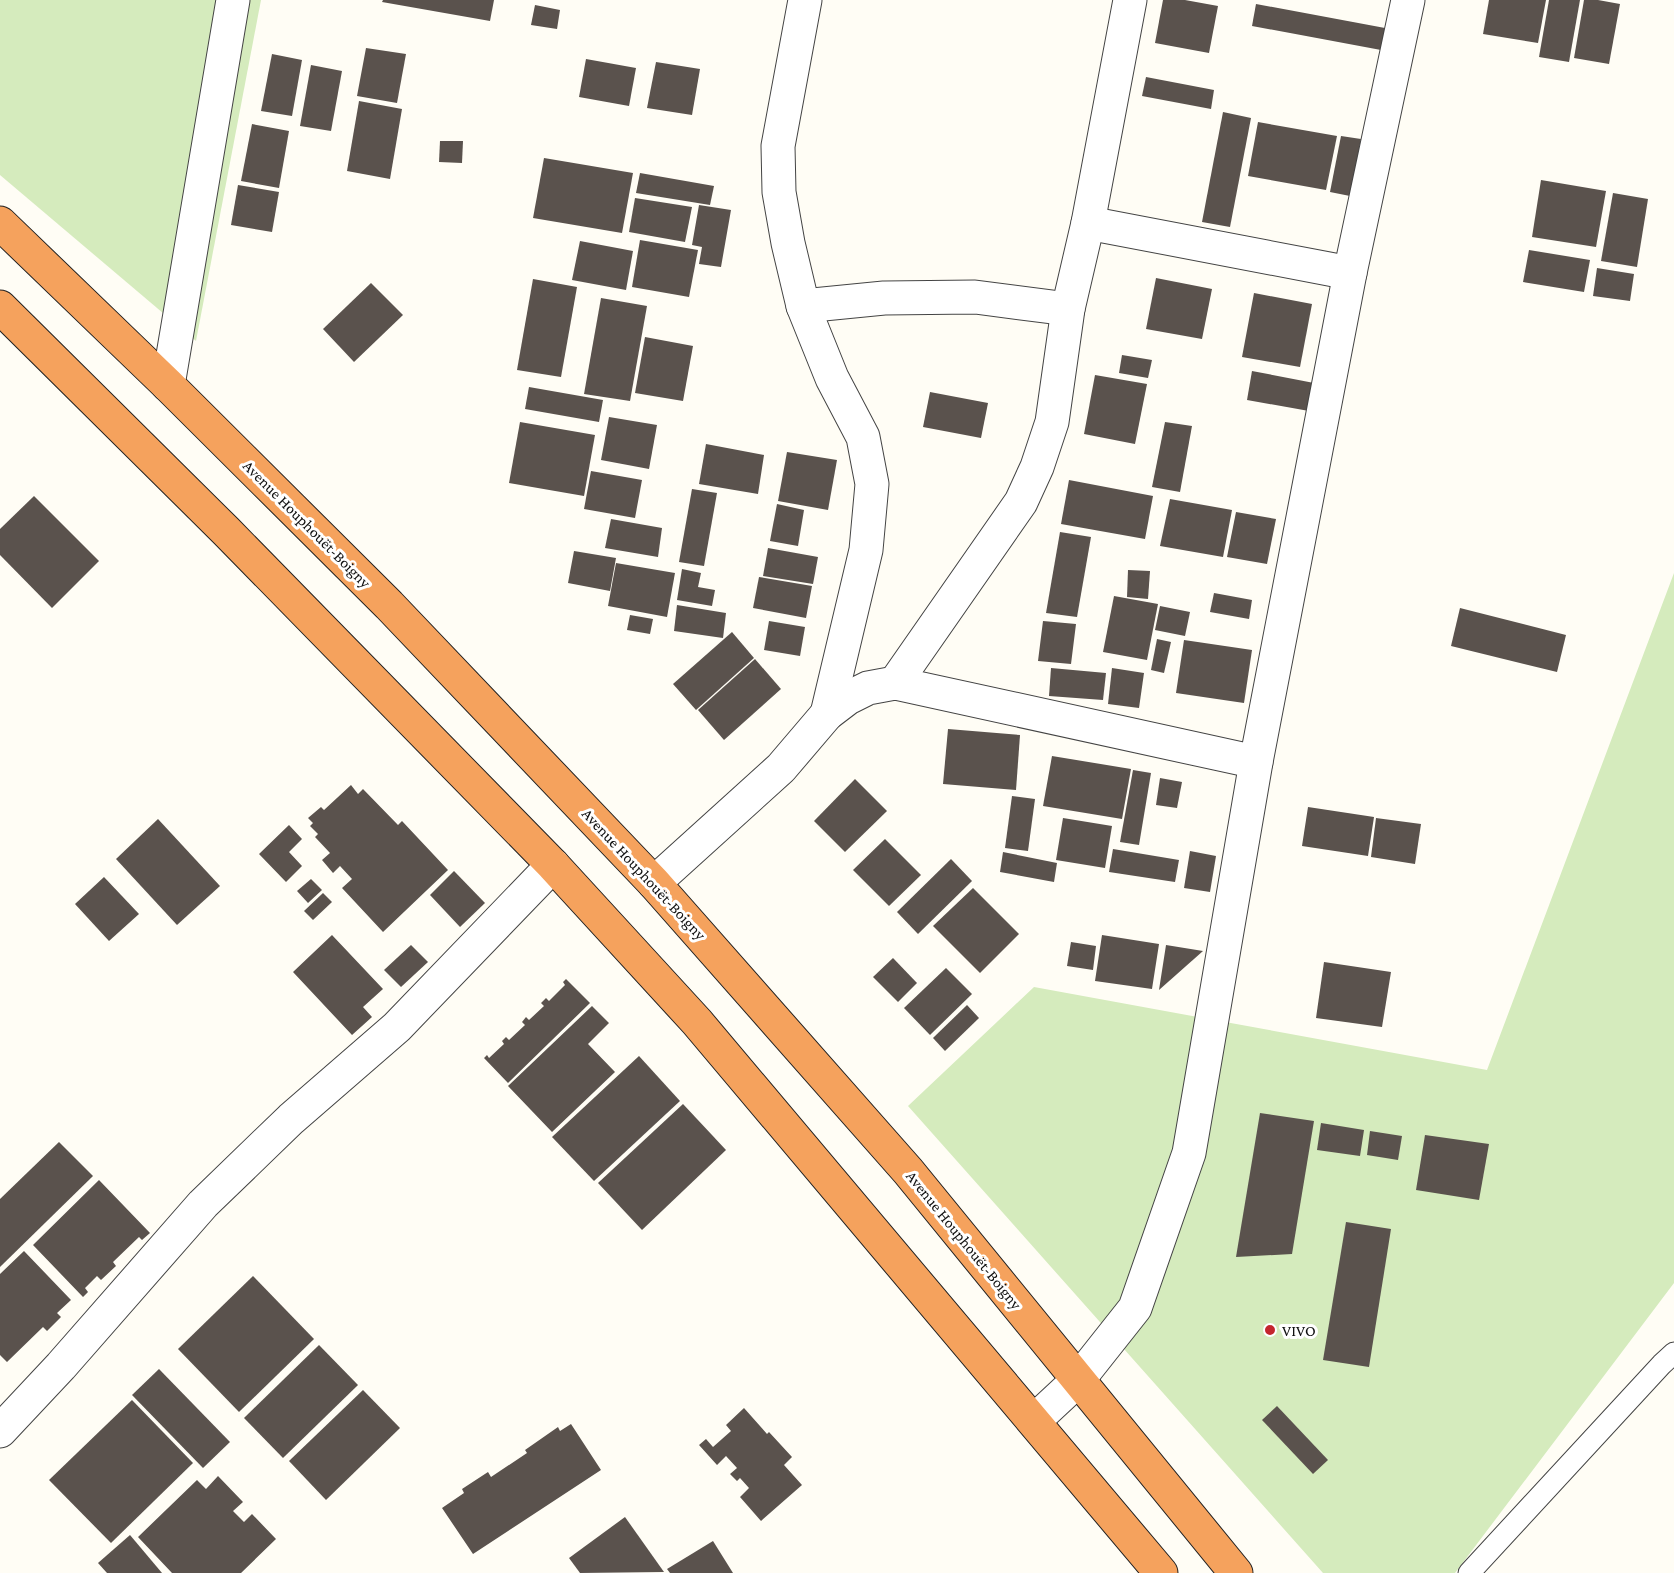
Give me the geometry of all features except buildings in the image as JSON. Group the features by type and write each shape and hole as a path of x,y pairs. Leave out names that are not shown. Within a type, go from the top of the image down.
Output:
{"highway":[{"name":"Avenue Houphouët-Boigny","path":"0,223 168,385 389,605 654,883 908,1171 1236,1573"},
{"path":"0,307 226,531 553,865 697,1022 1161,1573"}],"street":[{"path":"168,385 233,0"},
{"path":"805,0 778,146 779,192 803,306 832,378 863,437 872,484 866,550 827,714"},
{"path":"895,683 1021,502 1037,467 1052,422 1068,309 1088,223 1130,0"},
{"path":"1034,1421 1078,1380 1135,1308 1189,1153 1256,762 1350,273 1408,0"},
{"path":"1088,223 1350,273"},
{"path":"803,306 884,298 963,296 1068,309"},
{"path":"654,883 781,768 827,714 848,698 868,688 895,683 1256,762"},
{"path":"0,1431 61,1366 203,1204 291,1119 397,1027 553,865"}],"lane":[{"path":"1469,1573 1674,1353"}],"green space":[{"path":"0,0 261,0 196,341 0,175"},
{"path":"1674,573 1674,1283 1455,1573 1323,1573 908,1106 1034,987 1487,1070"}],"place":[{"name":"VIVO","path":"1270,1330"}]}
